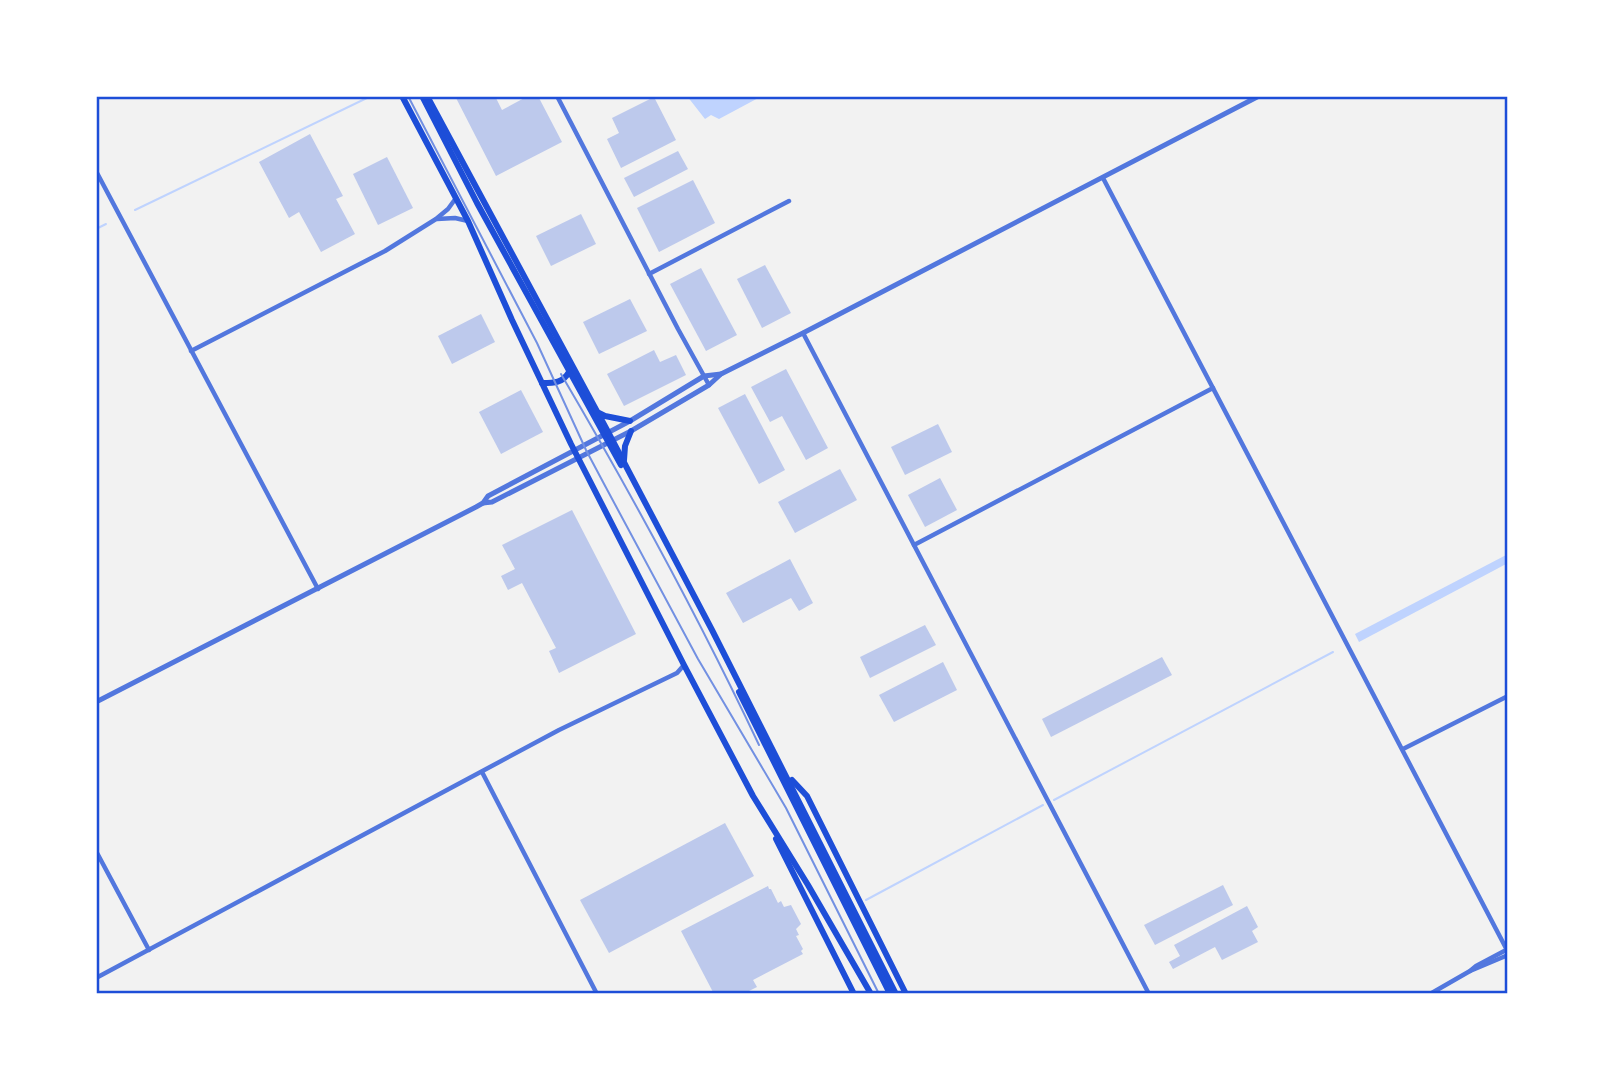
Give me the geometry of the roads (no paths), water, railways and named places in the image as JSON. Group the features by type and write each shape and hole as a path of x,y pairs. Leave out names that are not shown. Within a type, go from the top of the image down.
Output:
{"main road":[{"path":"402,96 468,221 574,450 854,994"},
{"path":"424,96 569,372 693,599 890,994"},
{"path":"424,96 712,630 896,994"},
{"path":"542,383 559,382 569,372"},
{"path":"588,406 605,416 630,421"},
{"path":"623,470 625,446 631,431"},
{"path":"785,774 807,796 906,994"},
{"path":"756,800 871,994"}],"street":[{"path":"557,96 709,385"},
{"path":"96,702 483,503 492,502 579,459 709,385 720,374 1259,96"},
{"path":"96,172 318,589"},
{"path":"1103,178 1507,952 1430,994"},
{"path":"191,351 385,251 436,219 456,198"},
{"path":"649,274 789,201"},
{"path":"436,219 455,218 468,221"},
{"path":"803,333 1149,994"},
{"path":"483,503 488,496 630,421 704,376 720,374"},
{"path":"914,545 1213,388"},
{"path":"96,978 559,730 677,673 684,665"},
{"path":"1403,749 1508,696"},
{"path":"482,772 597,994"},
{"path":"96,851 149,950"}],"water":[{"path":"687,96 762,96 719,119 711,115 705,119"},
{"path":"1508,554 1508,563 1359,642 1355,634"}],"waterway":[{"path":"135,210 371,96"},
{"path":"96,229 106,224"},
{"path":"1054,800 1333,652"},
{"path":"866,900 1043,805"}],"railway":[{"path":"408,96 537,343 586,450 698,659 786,808 879,994"},
{"path":"561,374 664,557 759,745"}]}
